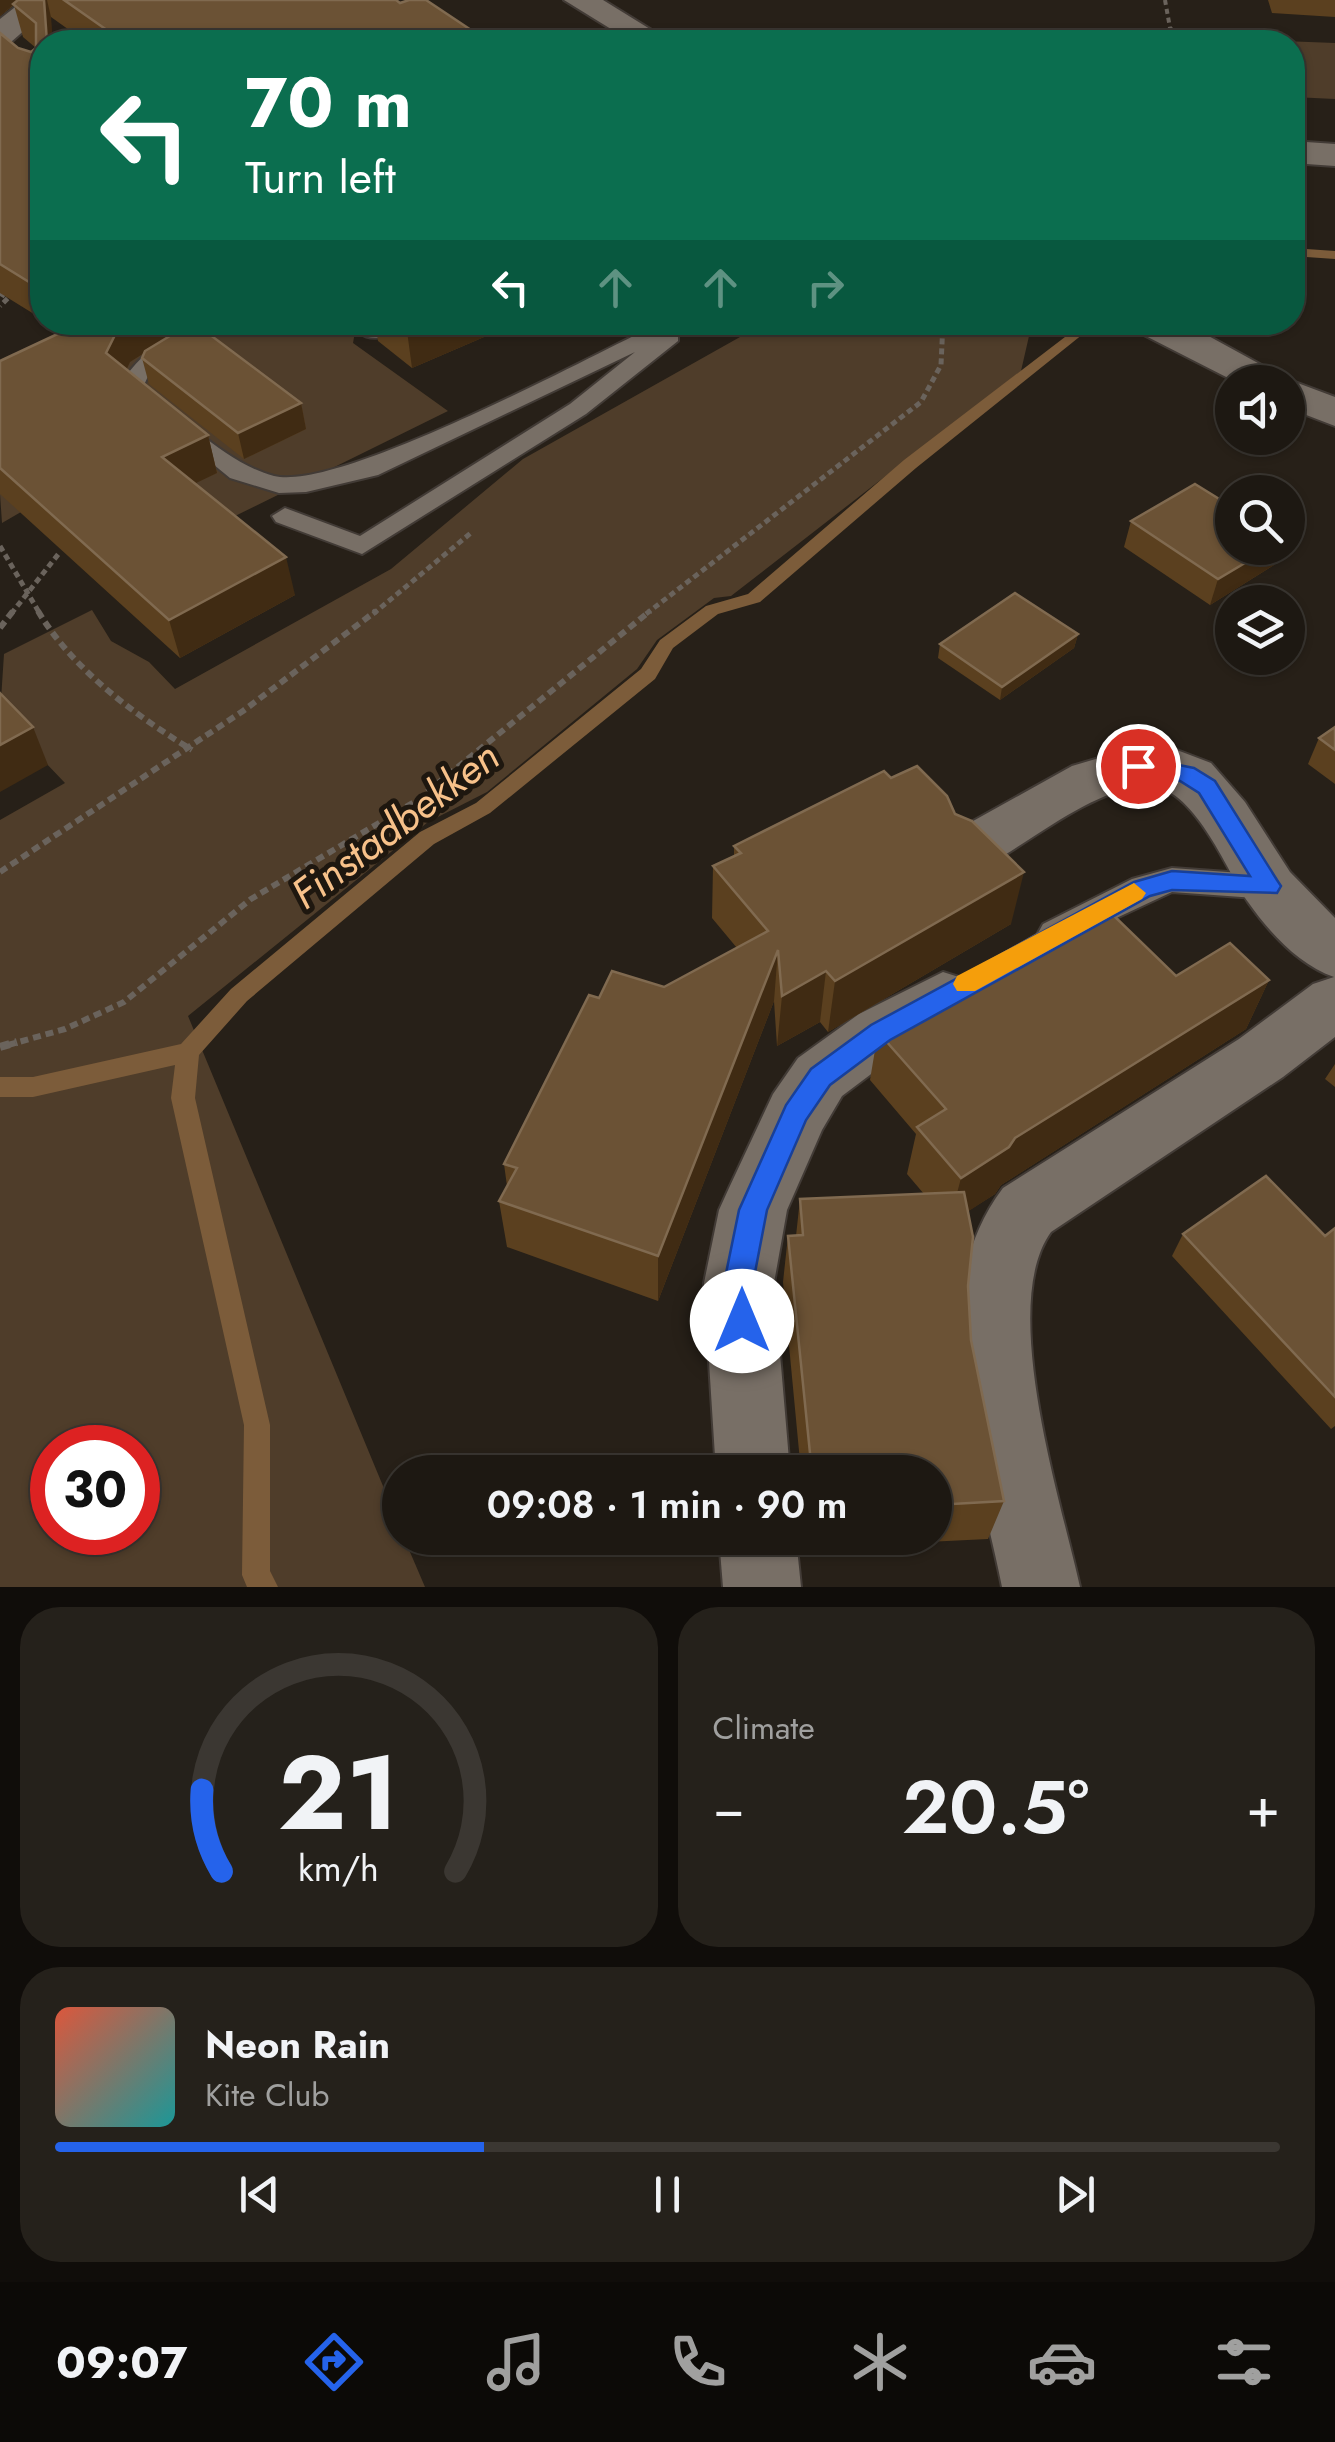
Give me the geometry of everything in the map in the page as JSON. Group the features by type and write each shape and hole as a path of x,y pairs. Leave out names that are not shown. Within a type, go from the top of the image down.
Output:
{"street":[{"path":"28,61 0,37 43,0"},
{"path":"580,0 634,30"},
{"path":"1305,153 1335,154"},
{"path":"1176,335 1235,365"},
{"path":"1305,400 1335,413"},
{"path":"968,850 1110,773 1138,766 1163,767 1186,774 1207,787 1269,886 1335,953"},
{"path":"752,1455 739,1283 753,1210 796,1114 820,1077 880,1032 1054,934"},
{"path":"1040,1587 997,1356 995,1292 1004,1242 1028,1210 1261,1058 1335,1002"},
{"path":"759,1555 762,1587"}],"lane":[{"path":"198,335 140,370 130,387 239,473 279,485 306,484 369,470 579,367 654,335"},
{"path":"285,516 362,546 578,409 670,335"},
{"path":"373,484 654,348"},
{"path":"1054,934 1143,888 1172,880 1269,886"}],"path":[{"path":"1165,0 1172,30"},
{"path":"0,306 25,290"},
{"path":"0,292 8,298"},
{"path":"0,1047 65,1029 124,1002 251,899 416,801 562,679 921,402 937,383 944,362 943,335"},
{"path":"2,869 192,750 380,613 483,522"},
{"path":"0,546 50,631 135,715 192,750"},
{"path":"0,628 60,552"}],"shaded area":[{"path":"1305,42 1335,43 1335,99 1305,98"},
{"path":"136,335 354,335 353,343 448,411 227,520 40,501 2,523 0,494 106,439 90,425"},
{"path":"744,335 1029,335 1021,371 731,596 714,598 657,640 637,669 487,792 428,822 188,1016 382,1484 382,1555 411,1555 425,1587 0,1587 0,820 65,783 0,715 4,654 92,610 111,641 149,662 175,689 391,569 523,459"}],"building":[{"path":"18,0 44,0 46,30 36,30 36,23 13,4"},
{"path":"64,0 426,0 471,30 107,30"},
{"path":"0,33 18,48 30,52 30,283 0,264"},
{"path":"55,335 115,335 106,353 208,435 162,457 286,557 169,620 0,468 0,361"},
{"path":"171,335 210,335 301,403 238,433 142,358 145,351"},
{"path":"1195,484 1215,496 1215,565 1241,565 1218,579 1131,521"},
{"path":"1015,593 1078,634 1002,687 940,644"},
{"path":"0,693 33,727 0,745"},
{"path":"1335,727 1335,750 1319,738"},
{"path":"917,766 947,796 955,814 972,821 1024,872 835,981 826,971 782,996 778,950 658,1256 499,1201 517,1168 504,1164 589,995 599,998 612,971 664,987 768,931 713,866 741,853 734,846 884,771 891,778"},
{"path":"1111,913 1176,976 1230,943 1269,980 1015,1138 1009,1147 961,1178 917,1127 946,1109 878,1032 915,1004 1067,917 1086,928"},
{"path":"1266,1176 1325,1236 1335,1228 1335,1397 1183,1234"},
{"path":"964,1192 973,1237 968,1286 971,1340 1004,1501 952,1504 952,1455 810,1455 788,1236 803,1235 800,1199"}],"waterway":[{"path":"1305,253 1335,255"},
{"name":"Finstadbekken","path":"188,1052 239,995 427,838 483,808 648,674 666,644 712,610 754,598 910,464 1073,335"},
{"path":"0,1087 33,1087 188,1052"},
{"name":"Finstadbekken","path":"188,1052 183,1098 257,1425 256,1575 264,1587"}],"slow traffic":[{"path":"966,984 1134,893"}],"route":[{"path":"742,1321 739,1283 753,1210 796,1114 820,1077 880,1032 1143,888 1172,880 1269,886 1207,787 1186,774 1163,767 1138,766"}]}
